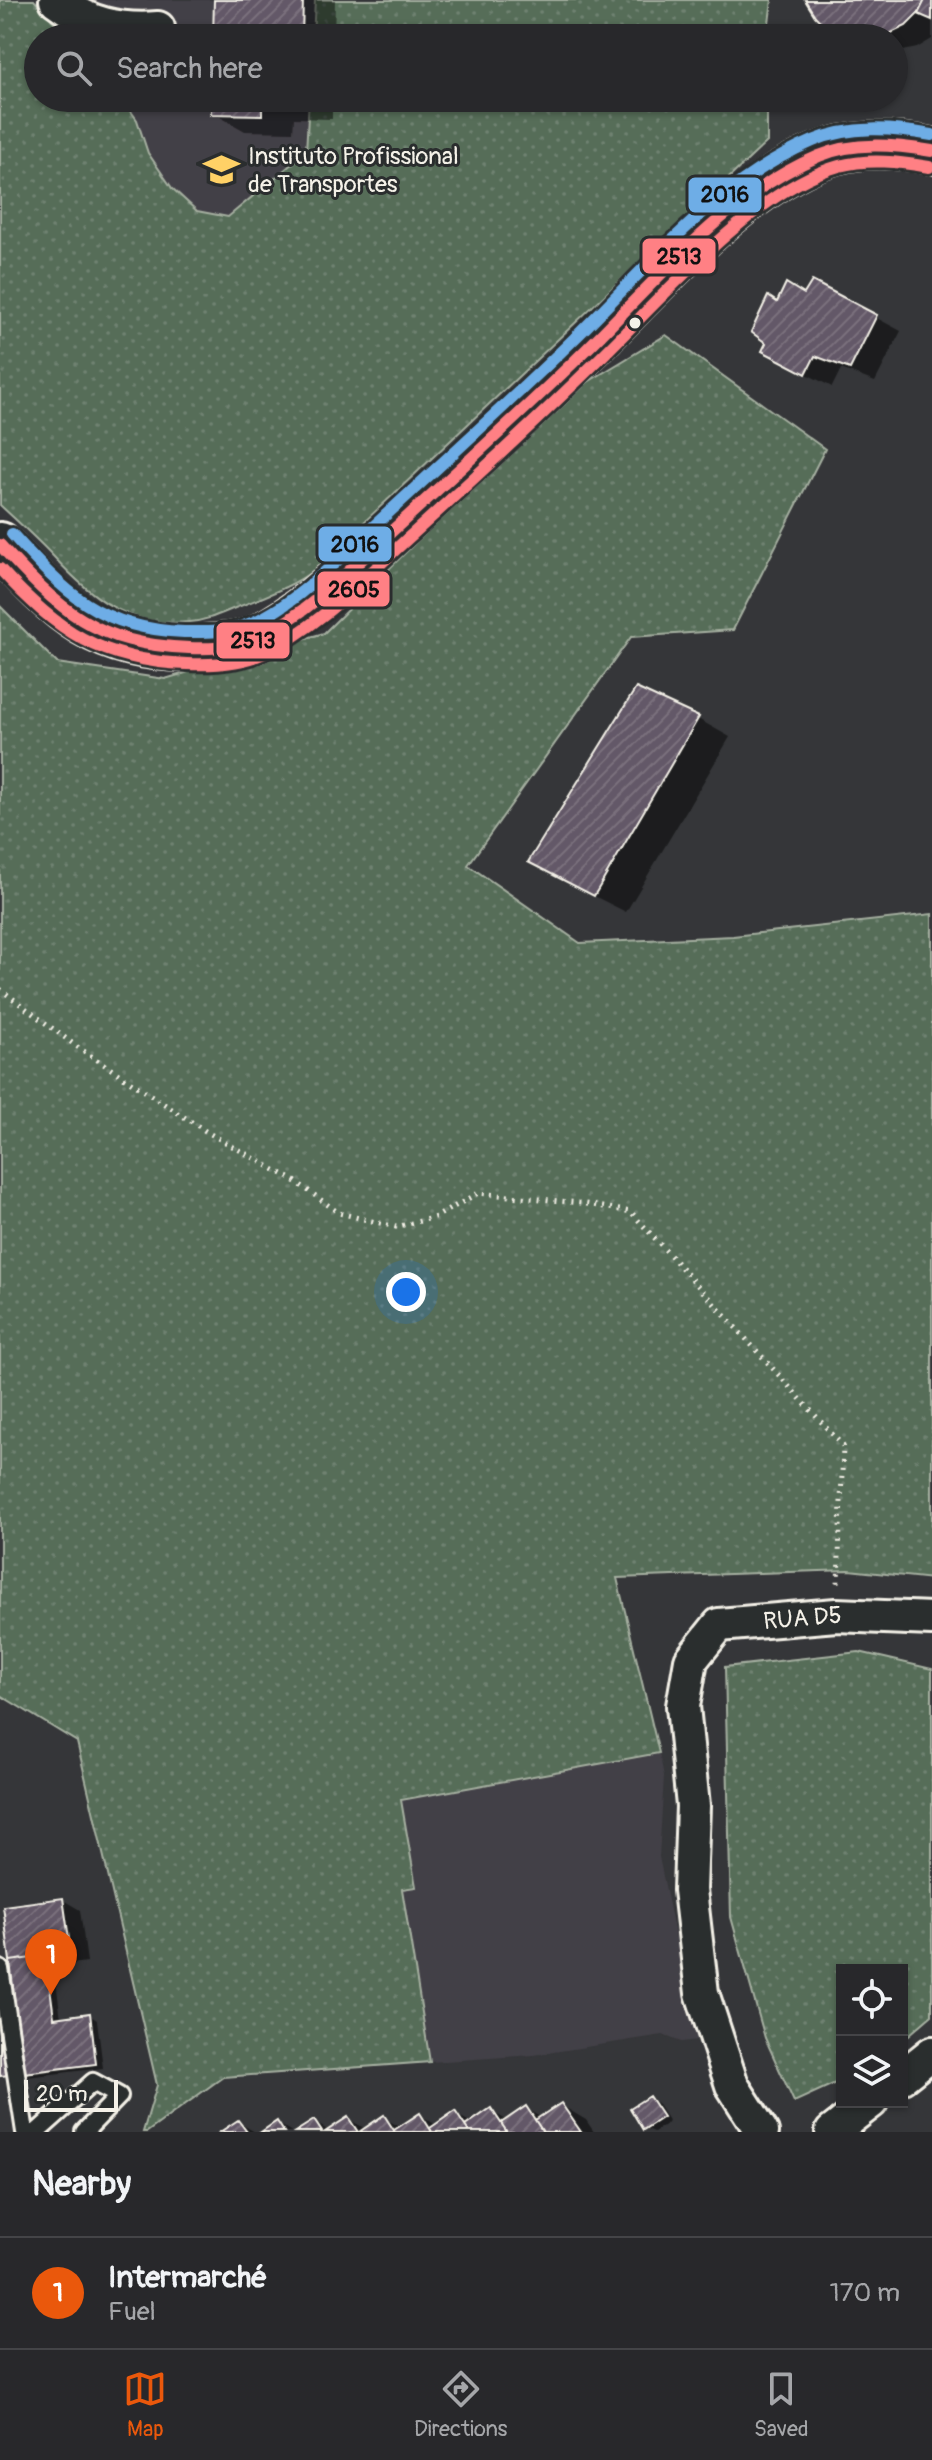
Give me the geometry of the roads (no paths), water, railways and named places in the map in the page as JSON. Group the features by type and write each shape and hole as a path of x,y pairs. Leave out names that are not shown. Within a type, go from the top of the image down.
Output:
{"main road":[{"path":"0,545 70,616 117,639 160,649 214,648 256,639 309,605 518,416 710,229 772,182 822,155 847,148 875,145 932,151"}],"street":[{"path":"56,0 100,24"},
{"name":"RUA D5","path":"762,2132 732,2085 702,1993 690,1890 693,1806 683,1706 691,1660 719,1625 836,1615 932,1619"},
{"path":"908,2072 932,2053"},
{"path":"832,2132 863,2108"}],"lane":[{"path":"0,1969 25,2132"},
{"path":"37,2132 93,2082 119,2096 84,2132"}],"place":[{"name":"Instituto Profissional de Transportes","path":"222,170"},
{"name":"Intermarché","path":"51,1995"}]}
